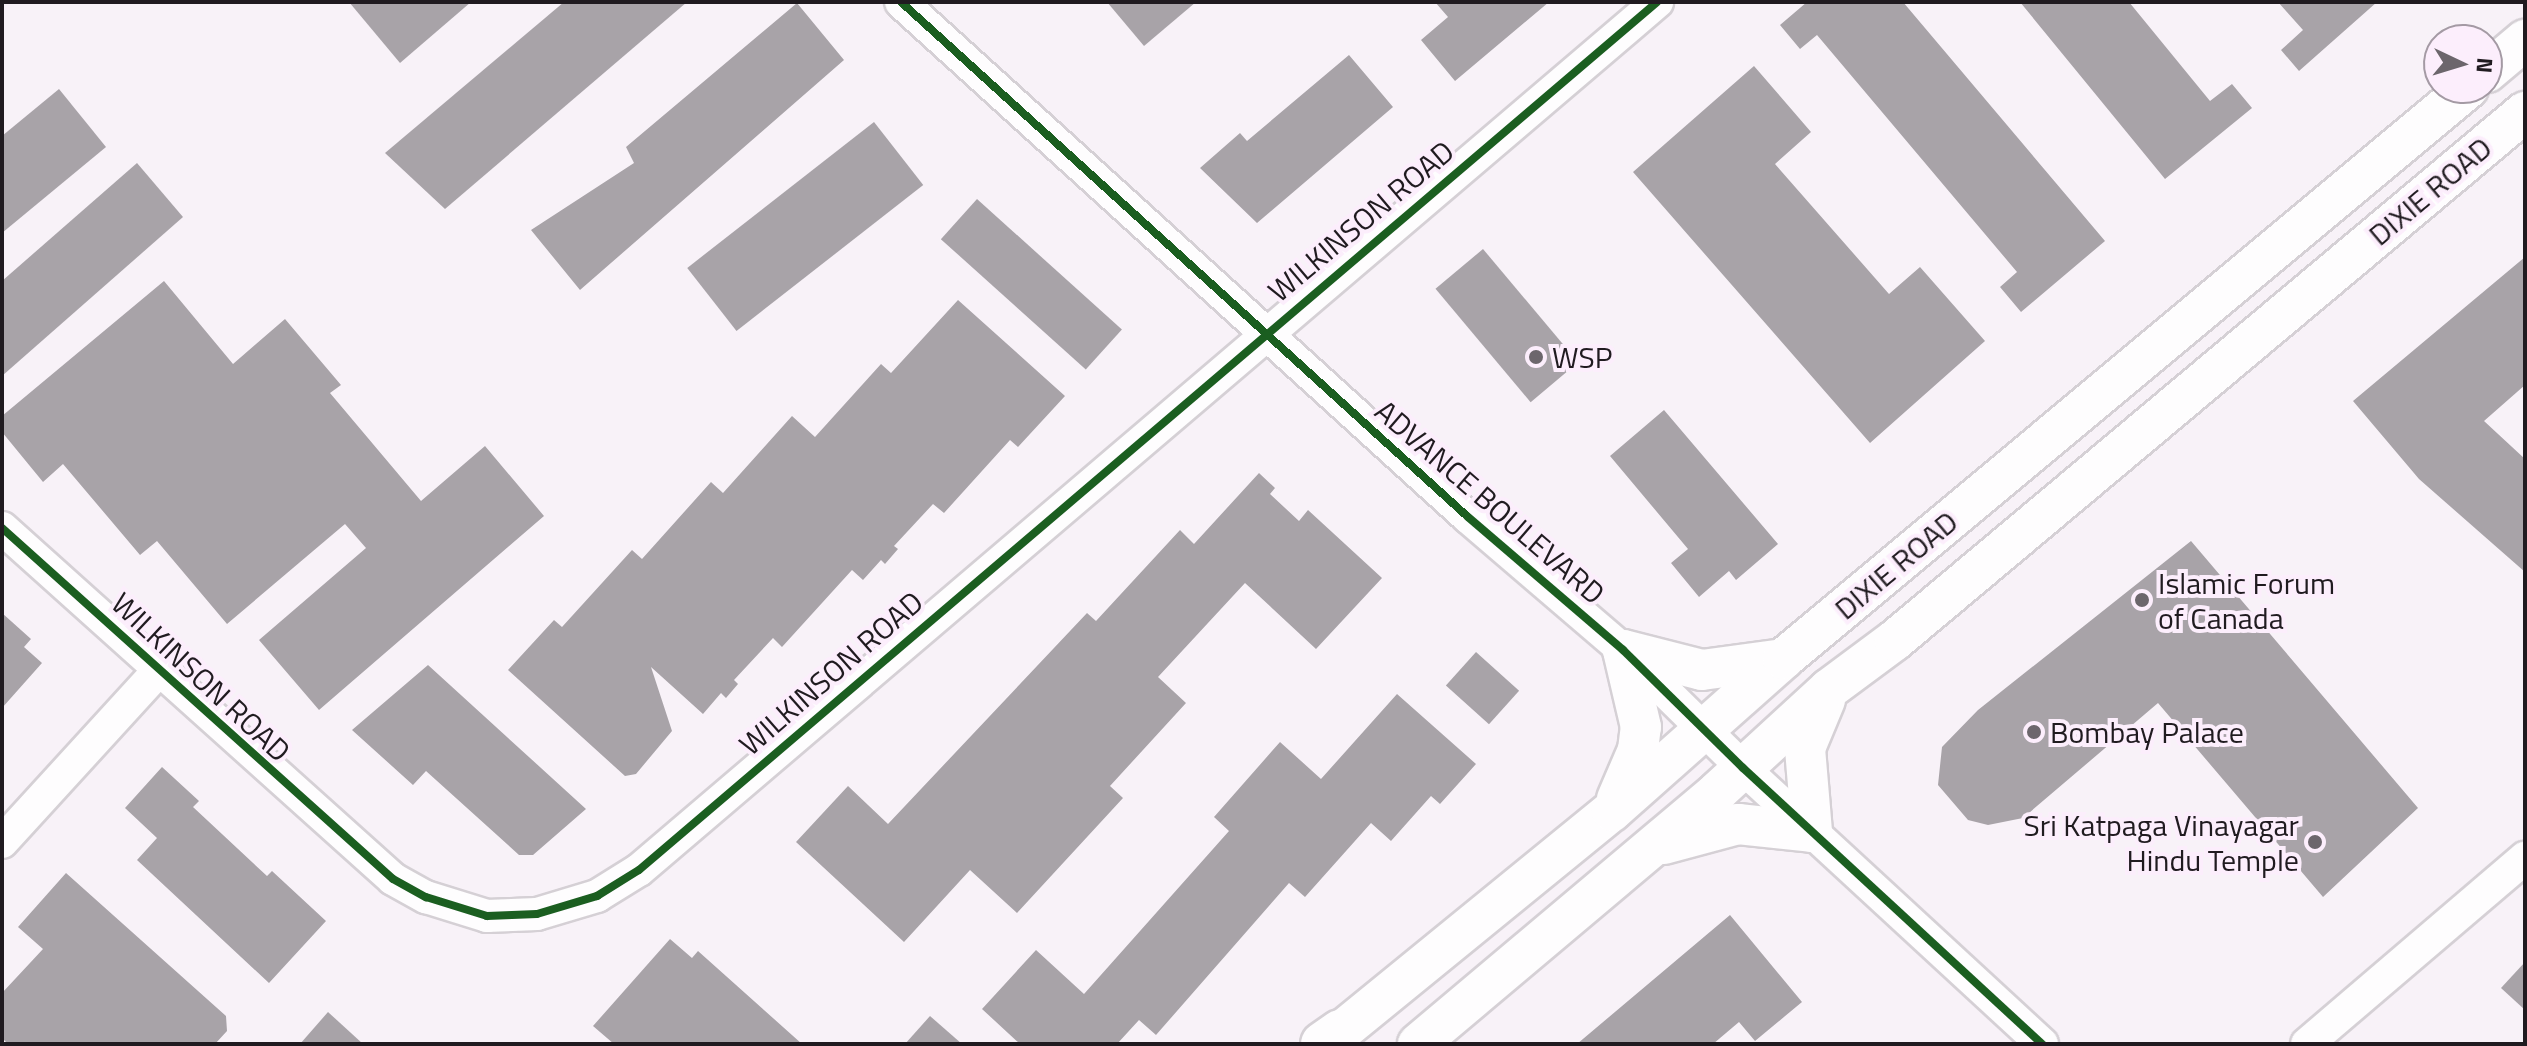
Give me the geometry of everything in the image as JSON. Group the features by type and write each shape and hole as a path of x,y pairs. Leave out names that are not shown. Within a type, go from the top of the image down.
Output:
{"main road":[{"path":"2503,59 2525,40"},
{"name":"DIXIE ROAD","path":"1330,1040 1612,811 1783,659 2449,104"},
{"name":"DIXIE ROAD","path":"1418,1044 1743,768 1829,689 1895,640 2525,112"},
{"path":"1612,811 1638,750 1641,727 1623,650 1702,670 1783,659"},
{"path":"1648,849 1738,824 1812,832 1805,748 1829,689"}],"street":[{"name":"ADVANCE BOULEVARD","path":"901,2 1264,334 1623,650 1743,768 2042,1044"},
{"name":"WILKINSON ROAD","path":"2,528 311,810 415,891 487,916 537,914 582,901 639,870 1657,2"},
{"path":"2,842 159,670"},
{"path":"2307,1044 2525,858"}],"building":[{"path":"349,2 471,2 400,63"},
{"path":"564,2 687,2 445,209 385,153"},
{"path":"1107,2 1196,2 1144,46"},
{"path":"1435,2 1549,2 1455,81 1421,40 1448,17"},
{"path":"1807,2 1903,2 2105,241 2021,312 2000,287 2017,272 1817,35 1800,49 1780,25"},
{"path":"2020,2 2129,2 2210,101 2232,84 2252,108 2165,179"},
{"path":"2278,2 2377,2 2299,71 2281,50 2303,30"},
{"path":"797,3 844,60 580,290 531,230 634,163 626,147"},
{"path":"1349,55 1393,107 1257,223 1200,168 1240,133 1247,141"},
{"path":"1754,66 1811,132 1775,164 1889,294 1920,267 1985,341 1870,443 1633,172"},
{"path":"59,89 106,147 2,233 2,136"},
{"path":"874,122 923,185 736,331 687,268"},
{"path":"137,163 183,217 2,376 2,281"},
{"path":"977,199 1122,329 1086,370 941,239"},
{"path":"1483,249 1578,362 1531,402 1436,289"},
{"path":"2525,257 2525,385 2484,421 2525,459 2525,572 2419,479 2353,401"},
{"path":"164,281 233,364 285,319 341,385 330,393 421,501 485,446 544,516 319,710 259,640 366,548 345,524 227,624 157,541 140,555 63,464 43,482 2,432 2,416"},
{"path":"958,300 1065,396 1018,447 1010,440 944,513 933,504 894,546 898,549 885,564 881,560 863,580 852,570 782,647 773,638 734,680 738,684 726,698 721,693 703,714 651,667 672,731 636,774 625,776 508,670 554,620 562,627 632,550 642,559 711,482 723,493 792,416 815,437 881,364 891,373"},
{"path":"1664,410 1778,544 1736,580 1729,571 1699,597 1671,563 1688,549 1610,456"},
{"path":"1259,473 1275,488 1270,494 1299,521 1308,510 1382,578 1316,649 1245,583 1158,677 1186,703 1110,786 1123,798 1017,913 970,870 904,942 796,842 848,786 888,824 1087,613 1096,621 1180,530 1194,544"},
{"path":"2191,541 2418,808 2323,897 2158,703 2023,818 1988,825 1968,820 1938,785 1942,747 1978,710"},
{"path":"2,613 31,639 24,647 42,663 2,708"},
{"path":"1476,652 1519,691 1489,724 1446,685"},
{"path":"428,665 586,809 533,855 519,855 426,771 413,785 352,730"},
{"path":"1397,694 1476,764 1440,804 1431,796 1391,841 1371,823 1305,897 1289,883 1156,1035 1139,1020 1117,1044 1020,1044 982,1009 1036,950 1084,994 1229,831 1214,817 1280,742 1321,779"},
{"path":"162,767 199,801 193,807 267,876 272,871 326,921 269,983 137,860 157,838 125,808"},
{"path":"66,873 226,1016 227,1031 215,1044 8,1044 2,1038 2,993 43,949 18,927"},
{"path":"1730,915 1802,1002 1755,1041 1739,1022 1713,1044 1577,1044"},
{"path":"670,939 692,958 698,951 802,1044 614,1044 593,1026"},
{"path":"2525,962 2525,1010 2501,988"},
{"path":"328,1012 363,1044 300,1044"},
{"path":"930,1016 962,1044 905,1044"}],"cycle path":[{"path":"901,2 1468,517 1623,650 1743,768 2042,1044"},
{"path":"2,528 393,879 426,897 487,916 537,914 597,896 639,870 1657,2"}],"place":[{"name":"WSP","path":"1536,357"},
{"name":"Islamic Forum of Canada","path":"2142,600"},
{"name":"Bombay Palace","path":"2034,732"},
{"name":"Sri Katpaga Vinayagar Hindu Temple","path":"2315,842"}]}
